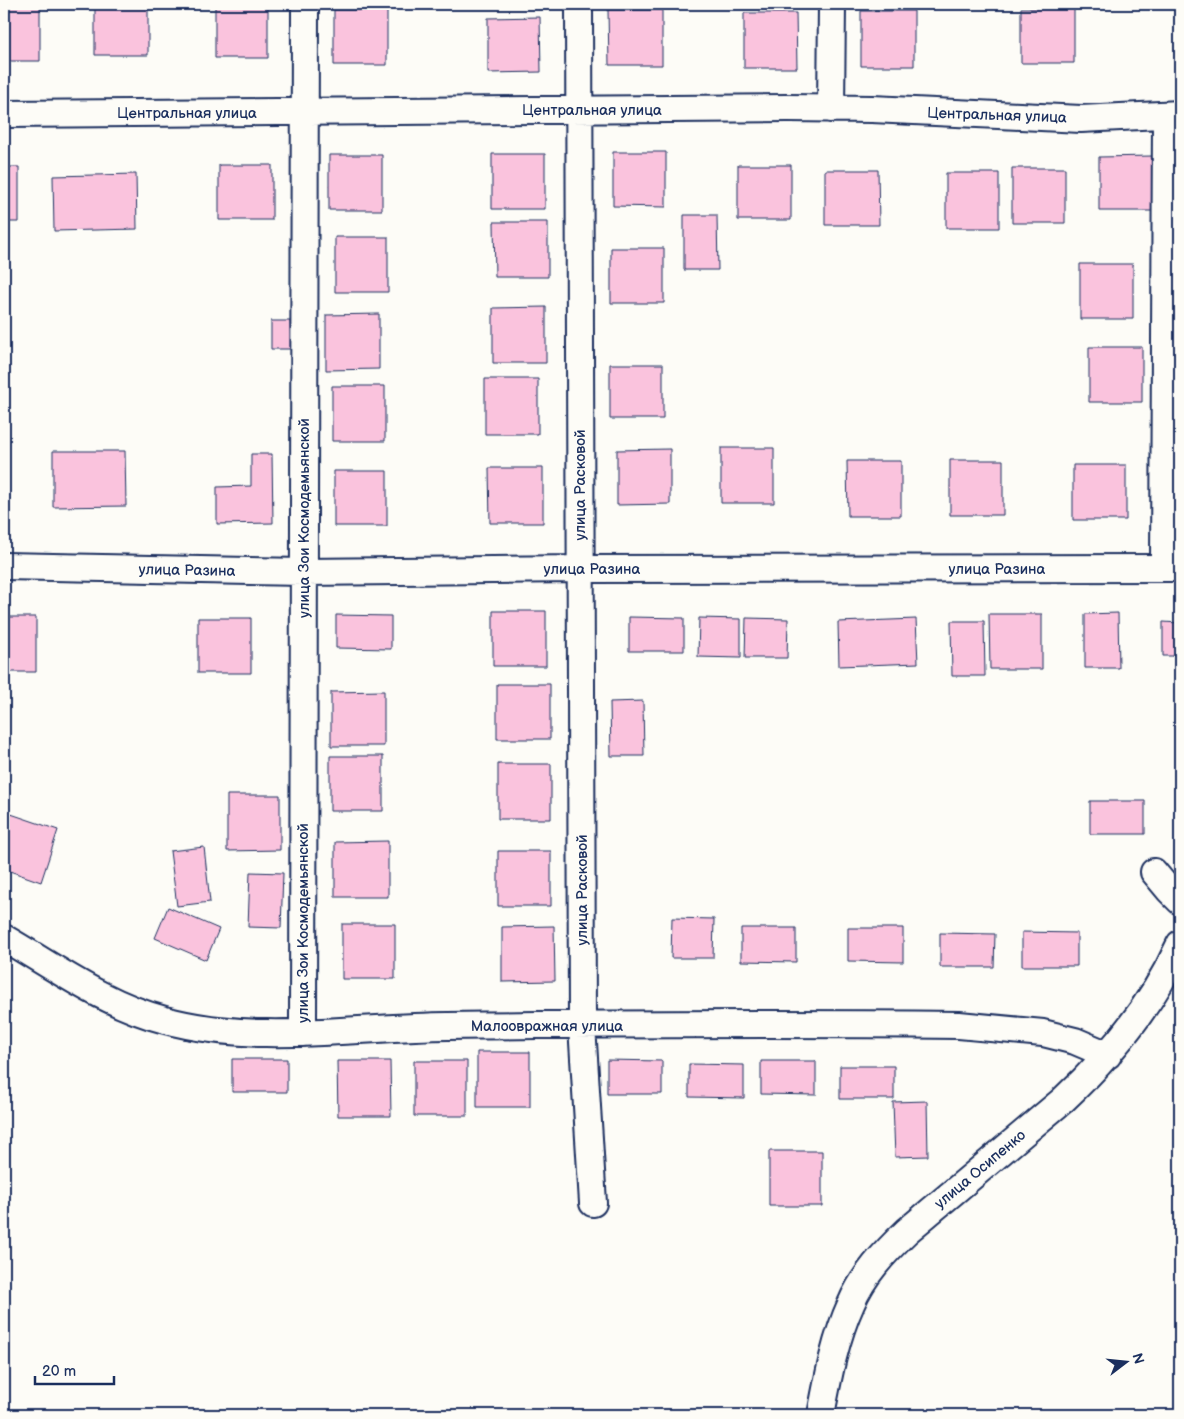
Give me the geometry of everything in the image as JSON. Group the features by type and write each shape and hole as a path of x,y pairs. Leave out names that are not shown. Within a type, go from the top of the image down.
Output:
{"street":[{"name":"улица Зои Космодемьянской","path":"303,1033 305,4"},
{"name":"улица Расковой","path":"579,4 582,1026 593,1203"},
{"path":"831,109 832,4"},
{"name":"Центральная улица","path":"4,114 831,109 1081,119 1173,114"},
{"path":"1172,568 1173,114"},
{"name":"улица Разина","path":"4,566 304,572 580,569 1172,568"},
{"path":"1154,872 1168,890 1180,901"},
{"name":"Малоовражная улица","path":"4,938 109,1000 156,1018 198,1027 303,1033 446,1026 959,1025 1043,1033 1075,1041 1108,1055"},
{"name":"улица Осипенко","path":"820,1415 840,1330 851,1303 864,1279 884,1253 907,1231 1063,1100 1108,1055 1148,1000 1173,960 1180,944"}],"path":[{"path":"4,1409 18,1415"}],"building":[{"path":"95,4 148,4 148,55 95,55"},
{"path":"215,4 268,4 268,58 215,58"},
{"path":"4,5 40,5 40,61 4,61"},
{"path":"1021,8 1074,8 1074,63 1021,63"},
{"path":"334,10 387,10 387,65 334,65"},
{"path":"608,10 662,10 662,65 609,65"},
{"path":"861,11 914,11 914,66 861,66"},
{"path":"744,13 796,13 797,68 744,68"},
{"path":"540,17 541,72 488,73 488,18"},
{"path":"613,152 666,152 666,207 613,206"},
{"path":"492,154 545,154 545,209 492,209"},
{"path":"329,155 382,155 382,210 329,210"},
{"path":"1152,156 1152,211 1099,211 1099,157"},
{"path":"219,165 272,165 272,220 219,220"},
{"path":"738,165 791,165 791,220 738,220"},
{"path":"4,167 19,167 19,222 4,222"},
{"path":"1012,168 1065,168 1065,223 1012,223"},
{"path":"825,170 878,170 879,225 825,225"},
{"path":"946,173 999,173 999,228 946,228"},
{"path":"136,174 137,229 54,231 53,176"},
{"path":"684,215 717,215 718,270 684,270"},
{"path":"494,222 548,222 548,277 495,277"},
{"path":"335,237 388,237 388,292 335,292"},
{"path":"611,248 664,248 664,303 611,303"},
{"path":"1080,264 1133,264 1133,319 1080,319"},
{"path":"546,307 546,363 493,363 493,308"},
{"path":"379,314 379,369 326,370 326,315"},
{"path":"271,321 290,321 291,349 271,349"},
{"path":"1089,347 1142,347 1142,402 1089,402"},
{"path":"610,364 663,364 663,419 610,419"},
{"path":"485,379 538,379 538,434 485,434"},
{"path":"332,386 385,386 385,441 332,441"},
{"path":"721,448 774,448 774,503 721,503"},
{"path":"670,449 670,504 617,505 617,450"},
{"path":"53,451 125,451 126,506 53,507"},
{"path":"251,454 272,454 273,523 217,524 217,487 251,486"},
{"path":"950,460 1003,460 1003,515 950,515"},
{"path":"847,461 901,461 901,516 848,516"},
{"path":"1073,465 1126,465 1126,520 1073,520"},
{"path":"489,468 543,468 543,523 490,523"},
{"path":"334,471 387,471 387,526 334,526"},
{"path":"493,611 546,611 546,666 493,666"},
{"path":"1118,613 1119,668 1085,668 1085,614"},
{"path":"989,614 1042,614 1042,669 990,669"},
{"path":"336,615 391,616 391,649 336,648"},
{"path":"4,617 36,617 36,672 4,672"},
{"path":"629,617 684,618 684,651 629,651"},
{"path":"198,618 251,618 251,673 198,673"},
{"path":"699,618 741,619 741,658 698,657"},
{"path":"746,618 788,619 787,658 745,658"},
{"path":"916,619 918,663 839,666 838,622"},
{"path":"951,621 984,621 985,676 952,676"},
{"path":"1163,622 1180,623 1180,656 1163,656"},
{"path":"497,684 550,684 550,739 497,739"},
{"path":"384,691 384,746 331,746 331,692"},
{"path":"643,701 644,756 611,756 610,702"},
{"path":"330,756 383,756 383,811 330,811"},
{"path":"498,764 551,764 551,819 498,819"},
{"path":"227,795 280,795 280,850 227,851"},
{"path":"1090,801 1145,801 1145,834 1090,834"},
{"path":"8,813 58,830 41,882 4,869 4,827"},
{"path":"388,841 388,897 335,897 335,842"},
{"path":"204,847 210,902 177,906 170,851"},
{"path":"498,851 551,851 551,906 498,906"},
{"path":"250,872 283,873 281,928 248,927"},
{"path":"168,907 219,929 206,960 155,938"},
{"path":"672,918 714,919 713,958 671,958"},
{"path":"342,924 395,924 395,979 342,979"},
{"path":"554,926 555,981 502,982 502,927"},
{"path":"741,928 796,928 796,962 741,961"},
{"path":"848,928 903,928 903,962 848,961"},
{"path":"1022,932 1077,933 1077,966 1022,966"},
{"path":"940,933 995,934 994,967 940,967"},
{"path":"477,1052 530,1052 530,1107 477,1107"},
{"path":"232,1059 287,1059 287,1092 232,1092"},
{"path":"607,1060 662,1061 662,1094 607,1094"},
{"path":"337,1061 390,1061 391,1116 338,1116"},
{"path":"414,1061 467,1061 467,1116 414,1116"},
{"path":"761,1061 816,1061 816,1095 761,1094"},
{"path":"689,1064 744,1065 744,1098 689,1097"},
{"path":"840,1066 894,1066 894,1099 840,1099"},
{"path":"927,1101 928,1156 895,1157 893,1102"},
{"path":"769,1151 822,1151 822,1206 769,1206"}]}
